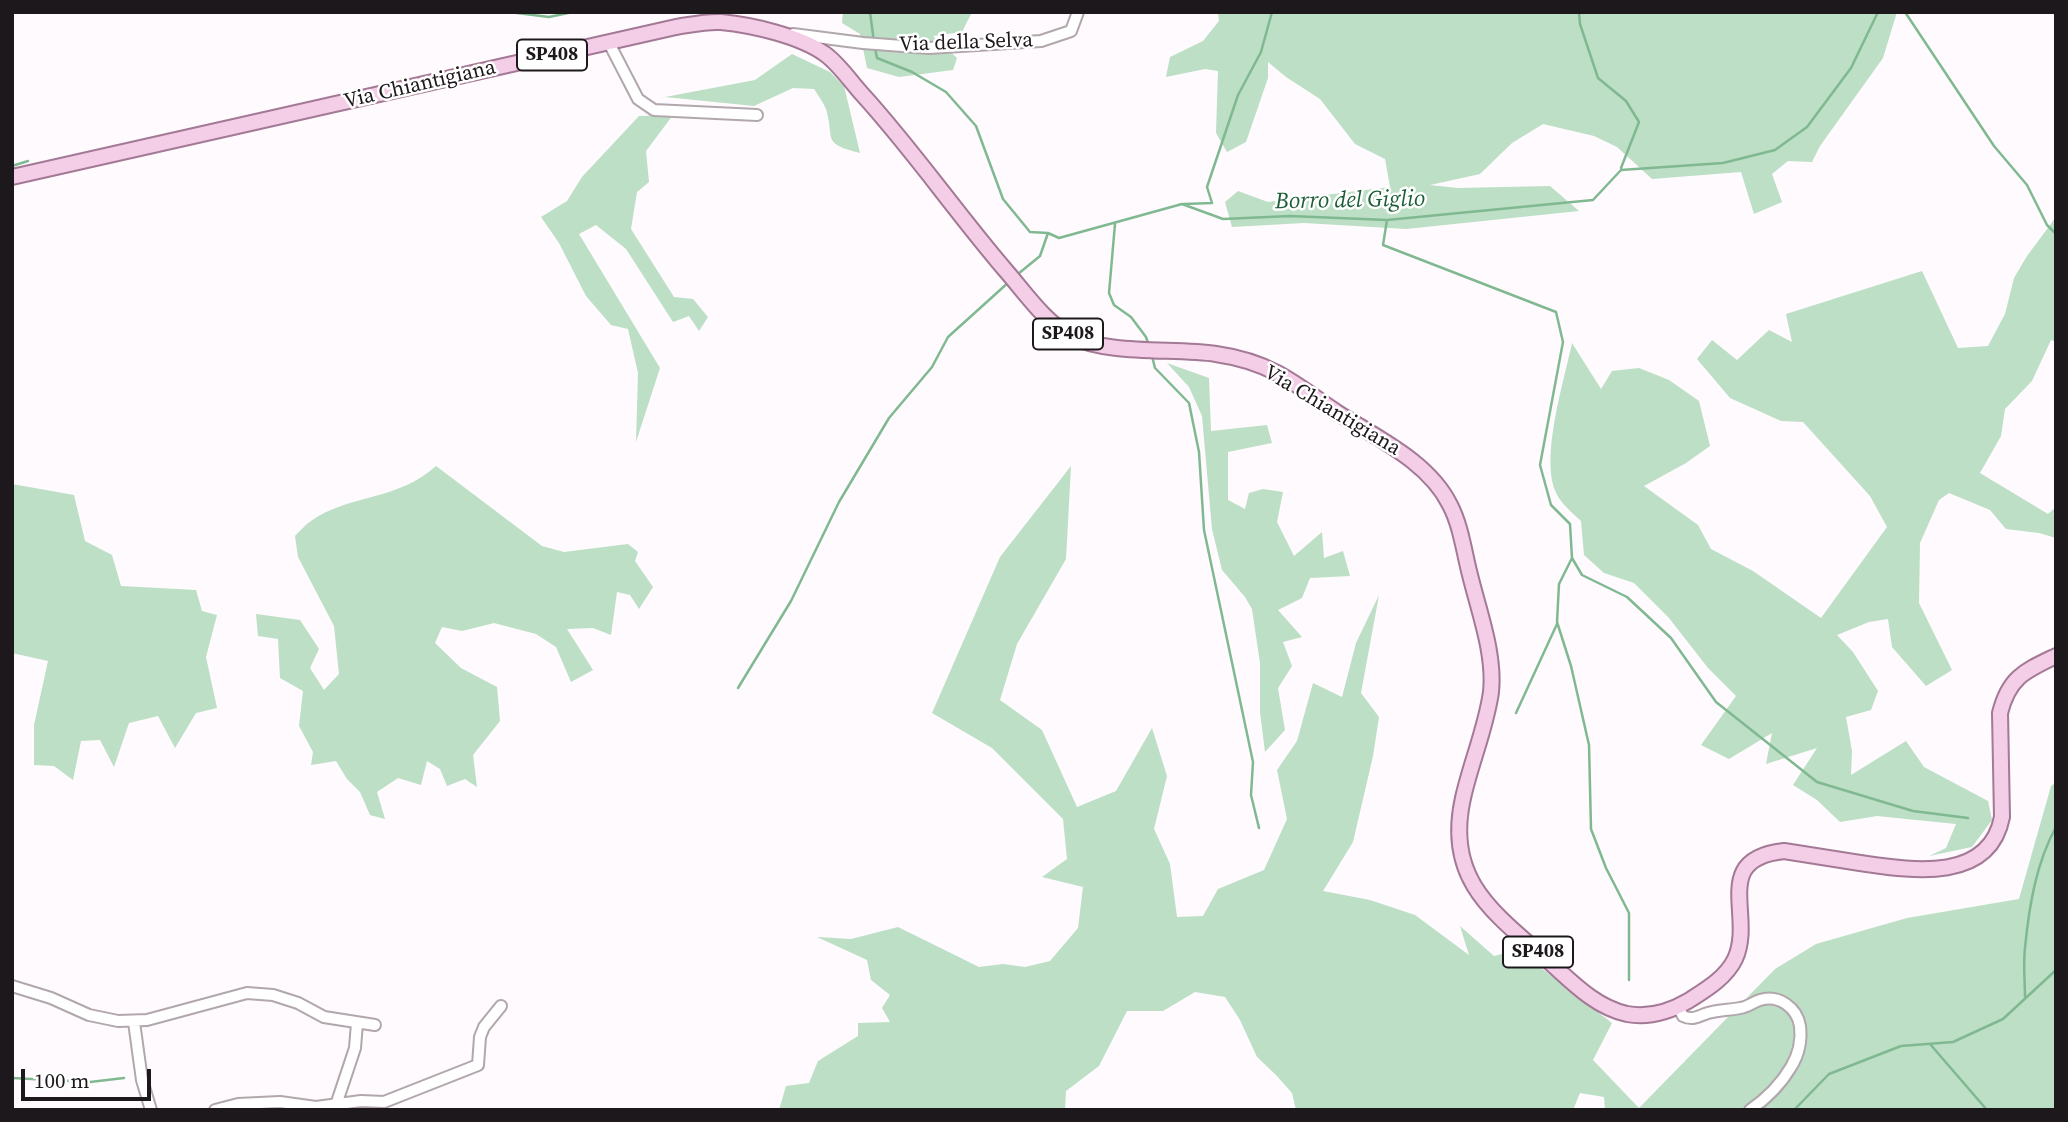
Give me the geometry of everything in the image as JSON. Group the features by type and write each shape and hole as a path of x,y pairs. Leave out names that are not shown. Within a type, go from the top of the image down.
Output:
{"main road":[{"name":"Via Chiantigiana","path":"12,177 676,27 718,22 776,32 827,55 877,110 999,263 1050,321 1073,338 1098,345 1179,350 1248,361 1277,373 1407,457 1433,480 1450,504 1458,527 1488,649 1492,686 1488,710 1462,802 1459,828 1462,853 1471,882 1492,912 1591,998 1628,1014 1651,1015 1671,1011 1718,980 1737,954 1741,928 1739,883 1751,861 1767,853 1784,852 1930,871 1952,867 1972,859 1999,832 2002,817 2000,713 2004,697 2013,681 2026,670 2056,656"}],"street":[{"name":"Via della Selva","path":"776,32 929,48 1041,41 1071,31 1078,12"},
{"path":"609,43 638,99 654,110 757,115"},
{"path":"12,986 51,998 89,1015 134,1022 247,993 273,995 298,1003 324,1017 375,1026"},
{"path":"1678,1007 1683,1016 1694,1019 1720,1010 1742,1008 1760,1000 1773,999 1785,1002 1798,1018 1802,1039 1797,1056 1779,1083 1763,1101 1750,1110"},
{"path":"215,1110 238,1104 281,1102 316,1107 361,1101 384,1102 478,1065 480,1037 484,1027 501,1006"},
{"path":"134,1022 142,1080 151,1110"},
{"path":"336,1105 355,1048 357,1023"}],"green space":[{"path":"843,12 972,12 962,32 933,36 957,58 953,70 899,77 867,68 860,34 842,23"},
{"path":"1218,12 1897,12 1883,58 1820,146 1812,162 1788,161 1772,174 1782,202 1754,214 1741,172 1652,179 1617,147 1594,136 1543,124 1512,143 1480,174 1430,185 1458,188 1550,186 1579,211 1406,229 1304,223 1232,227 1225,202 1238,191 1268,202 1390,187 1385,159 1355,144 1320,99 1268,62 1268,78 1246,142 1227,152 1216,133 1218,71 1205,69 1166,77 1170,57 1203,41 1219,21"},
{"path":"792,54 830,72 844,86 860,153 834,143 826,109 814,89 793,88 754,106 665,97 755,80"},
{"path":"673,115 646,151 649,182 637,192 631,229 674,297 693,299 708,317 699,331 689,316 673,322 626,249 596,225 579,234 660,368 636,442 638,373 628,329 611,325 586,296 559,243 541,217 567,201 582,177 639,116"},
{"path":"2056,217 2056,342 2051,340 2032,381 2005,409 2001,436 1980,473 2048,514 2056,507 2056,538 2006,529 1990,510 1949,493 1939,500 1920,543 1919,603 1952,670 1926,686 1892,647 1888,619 1869,622 1837,635 1853,652 1878,691 1871,710 1846,717 1852,751 1851,775 1906,741 1924,767 1988,801 1992,820 1972,847 1929,856 1946,848 1956,824 1877,816 1840,822 1817,800 1793,785 1817,748 1766,764 1772,733 1729,759 1701,745 1736,696 1708,668 1669,618 1634,583 1604,573 1584,555 1581,521 1562,502 1554,488 1551,473 1552,436 1572,343 1601,389 1612,371 1639,368 1669,380 1699,401 1710,446 1644,486 1698,525 1711,549 1753,571 1821,618 1887,527 1870,496 1803,422 1781,421 1730,398 1697,359 1712,340 1737,360 1769,330 1792,342 1786,314 1922,271 1958,348 1988,346 2005,314 2014,278"},
{"path":"1167,363 1209,378 1211,431 1267,425 1272,443 1228,452 1228,500 1245,509 1249,493 1263,489 1283,492 1277,522 1294,556 1322,532 1324,558 1343,551 1350,576 1310,578 1302,598 1278,610 1302,637 1283,642 1292,666 1278,688 1285,730 1265,752 1260,712 1260,663 1252,609 1222,570 1212,529 1202,416 1189,387"},
{"path":"436,466 542,546 564,552 628,544 638,552 635,561 653,587 639,609 630,595 617,592 611,635 593,628 567,629 593,670 571,682 556,647 536,634 494,623 462,631 442,627 435,643 461,668 497,687 500,721 473,755 477,787 465,779 447,786 440,769 427,761 421,785 398,778 377,792 385,819 370,815 360,792 347,779 336,761 311,765 313,752 299,726 303,691 280,678 278,639 258,636 256,614 300,620 319,649 310,668 324,690 339,674 334,626 298,557 295,536 326,512 406,486"},
{"path":"1071,466 1066,559 1017,644 1000,700 1042,730 1077,807 1116,791 1152,728 1167,776 1154,829 1170,864 1177,917 1203,916 1218,889 1264,870 1287,819 1277,770 1297,741 1313,683 1342,697 1356,643 1379,595 1361,693 1379,717 1373,756 1353,842 1323,891 1370,900 1415,915 1469,955 1460,926 1494,956 1518,950 1612,1023 1593,1060 1639,1108 1775,969 1816,944 1907,918 2019,899 2051,786 2056,782 2056,1110 1605,1110 1604,1097 1580,1093 1573,1110 1296,1110 1292,1093 1257,1057 1240,1020 1225,997 1195,992 1163,1011 1127,1011 1099,1066 1066,1091 1065,1110 779,1110 786,1086 809,1083 818,1061 858,1036 858,1023 890,1022 882,1008 890,995 871,980 867,960 817,937 851,939 898,927 979,967 1003,964 1025,967 1050,961 1078,928 1083,887 1042,877 1067,859 1063,819 992,748 932,713 1000,557"},
{"path":"12,484 74,495 85,541 112,555 121,586 196,590 202,611 217,615 206,657 217,708 196,713 175,748 158,716 129,723 114,767 100,740 81,741 73,780 54,766 34,765 34,725 48,661 12,653"}],"waterway":[{"name":"Borro del Giglio","path":"509,12 549,17 573,12"},
{"name":"Borro del Giglio","path":"870,12 874,42"},
{"path":"1184,204 1212,203 1207,187 1238,95 1261,52 1272,12"},
{"path":"1579,12 1580,24 1598,78 1626,101 1639,122 1621,168"},
{"name":"Borro del Giglio","path":"875,48 877,58 912,72 946,92 976,126 1003,199 1030,232 1048,233 1059,238 1182,204 1223,219 1290,216 1387,220 1593,200 1621,170 1723,163 1775,150 1807,127 1851,68 1878,12"},
{"path":"1905,12 1994,146 2027,185 2047,225 2056,234"},
{"path":"12,166 28,161"},
{"path":"1387,220 1383,245 1556,312 1563,342 1540,465 1551,505 1570,524 1572,558 1559,584 1557,622 1571,666 1589,745 1591,829 1606,868 1629,913 1629,980"},
{"path":"1115,224 1109,293 1114,305 1131,317 1146,337 1149,346"},
{"path":"1018,274 1040,256 1048,233"},
{"path":"738,688 791,601 839,502 889,418 932,367 948,337 1010,281"},
{"path":"1152,356 1155,368 1189,403 1199,452 1204,530 1253,762 1251,795 1259,828"},
{"path":"1572,558 1582,575 1627,597 1671,638 1716,702 1817,782 1913,811 1968,818"},
{"path":"1516,713 1557,624"},
{"path":"2025,997 2024,954 2031,901 2043,855 2056,827"},
{"path":"1794,1110 1829,1074 1901,1046 1953,1042 2003,1019 2056,970"},
{"path":"1930,1044 1987,1110"},
{"path":"12,1078 90,1082 124,1078"}]}
